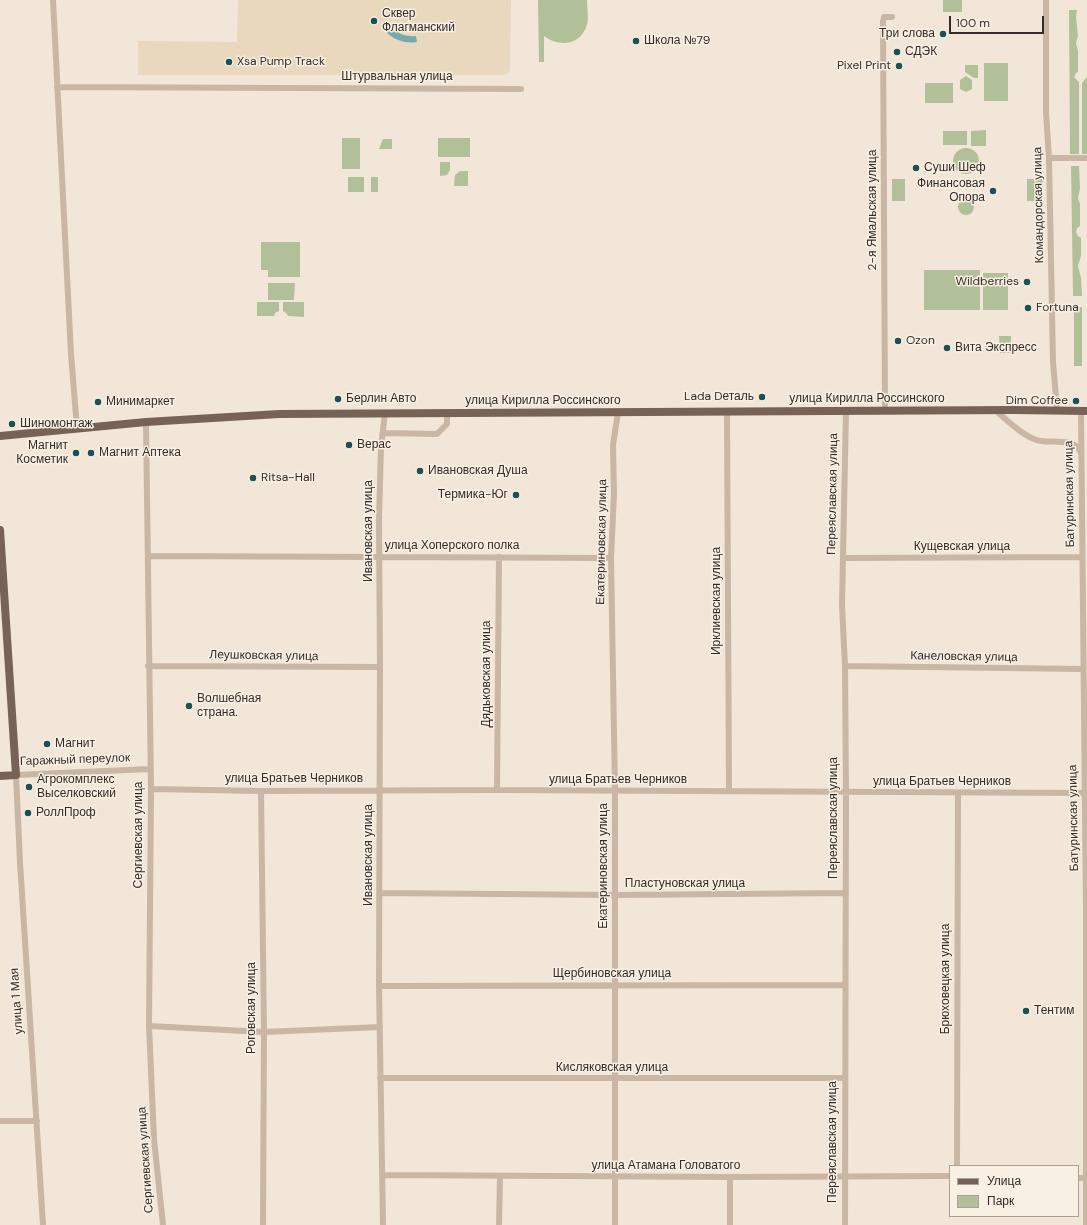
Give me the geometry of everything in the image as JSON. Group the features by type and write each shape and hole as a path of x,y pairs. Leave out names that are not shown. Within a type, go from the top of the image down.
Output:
{"main road":[{"name":"улица Кирилла Россинского","path":"0,436 146,422 255,415 385,413 1084,410"},
{"path":"0,530 15,773"},
{"name":"Гаражный переулок","path":"0,775 15,773"}],"street":[{"path":"53,0 71,354 78,428"},
{"name":"Командорская улица","path":"1046,0 1046,112 1049,158 1053,362 1057,410"},
{"name":"2-я Ямальская улица","path":"885,411 883,22 884,17 892,16"},
{"name":"Штурвальная улица","path":"57,86 521,88"},
{"path":"1049,158 1087,158"},
{"path":"995,410 1034,439 1068,443 1075,446 1081,453"},
{"name":"Батуринская улица","path":"1084,410 1081,453 1087,908 1086,1225"},
{"name":"Переяславская улица","path":"845,1225 844,1078 846,792 845,666 842,605 846,411"},
{"name":"Екатериновская улица","path":"615,1225 615,790 611,558 614,494 613,445 618,412"},
{"name":"Ирклиевская улица","path":"727,412 729,791"},
{"name":"Ивановская улица","path":"383,1225 379,986 379,790 380,474 385,413"},
{"path":"383,433 437,434 447,424 447,413"},
{"name":"Сергиевская улица","path":"146,422 150,770 149,1026 154,1139 162,1225"},
{"name":"улица Хоперского полка","path":"148,556 611,558"},
{"name":"Дядьковская улица","path":"497,790 499,557"},
{"name":"Кущевская улица","path":"843,558 1082,557"},
{"name":"Леушковская улица","path":"148,666 380,667"},
{"name":"Канеловская улица","path":"845,666 1083,669"},
{"name":"Гаражный переулок","path":"15,773 150,770"},
{"name":"улица 1 Мая","path":"15,773 43,1225"},
{"name":"улица Братьев Черников","path":"150,789 261,791 615,790 1085,793"},
{"name":"Роговская улица","path":"261,791 264,1032 263,1225"},
{"name":"Брюховецкая улица","path":"957,1165 958,792"},
{"name":"Пластуновская улица","path":"380,893 615,895 846,893"},
{"name":"Щербиновская улица","path":"379,986 845,985"},
{"path":"149,1026 264,1032 380,1027"},
{"name":"Кисляковская улица","path":"380,1078 844,1078"},
{"path":"0,1122 37,1120"},
{"name":"улица Атамана Головатого","path":"383,1175 614,1177 949,1176"},
{"path":"499,1225 500,1176"},
{"path":"730,1177 730,1225"}],"green space":[{"path":"538,0 587,0 588,22 584,32 574,41 562,43 550,40 544,36 544,62 539,62"},
{"path":"943,0 962,0 962,12 943,12"},
{"path":"1069,10 1077,10 1076,17 1078,36 1076,43 1078,51 1078,72 1074,77 1079,82 1079,154 1070,154"},
{"path":"984,63 1008,63 1008,101 984,101"},
{"path":"965,65 978,65 978,78 974,78 965,72"},
{"path":"966,76 972,80 972,89 966,92 960,89 960,80"},
{"path":"1086,78 1087,154 1082,154 1082,83"},
{"path":"925,83 953,83 953,103 925,103"},
{"path":"986,130 986,146 971,146 971,131"},
{"path":"943,131 967,131 967,145 943,145"},
{"path":"342,138 360,138 360,169 342,169"},
{"path":"438,138 470,138 470,157 438,157"},
{"path":"383,139 392,139 392,149 379,149"},
{"path":"966,148 975,152 979,161 975,170 966,174 957,170 953,161 957,152"},
{"path":"440,162 450,162 450,170 447,175 440,176"},
{"path":"1071,166 1079,166 1080,189 1078,198 1080,204 1080,226 1077,228 1076,232 1081,238 1081,256 1078,266 1081,278 1082,296 1073,296"},
{"path":"460,171 468,171 468,186 454,186 455,175"},
{"path":"348,177 364,177 364,192 348,192"},
{"path":"371,177 378,177 378,192 371,192"},
{"path":"892,179 905,179 905,201 892,201"},
{"path":"1027,179 1043,179 1043,201 1027,201"},
{"path":"963,199 969,199 974,204 972,213 969,215 963,215 958,210 958,204"},
{"path":"261,242 300,242 300,277 268,277 268,270 261,270"},
{"path":"924,270 980,270 980,310 924,310"},
{"path":"983,273 1008,273 1008,310 983,310"},
{"path":"268,283 295,283 294,300 268,300"},
{"path":"257,302 279,302 279,311 275,313 274,316 257,316"},
{"path":"283,302 304,302 304,317 288,316 283,311"},
{"path":"1074,307 1082,307 1082,366 1074,366"},
{"path":"999,336 1011,336 1011,353 1000,353"}],"shaded area":[{"name":"Сквер Флагманский","path":"238,0 511,0 510,70 508,73 503,75 138,75 138,41 237,42"}],"water":[{"path":"391,27 396,32 409,36 416,36 417,42 404,42 392,37 385,31"}],"place":[{"name":"Сквер Флагманский","path":"374,21"},
{"name":"Три слова","path":"943,34"},
{"name":"Школа №79","path":"636,41"},
{"name":"СДЭК","path":"897,52"},
{"name":"Xsa Pump Track","path":"229,62"},
{"name":"Pixel Print","path":"899,66"},
{"name":"Суши Шеф","path":"916,168"},
{"name":"Финансовая Опора","path":"993,191"},
{"name":"Wildberries","path":"1027,282"},
{"name":"Fortuna","path":"1028,308"},
{"name":"Ozon","path":"898,341"},
{"name":"Вита Экспресс","path":"947,348"},
{"name":"Lada Dеталь","path":"762,397"},
{"name":"Берлин Авто","path":"338,399"},
{"name":"Dim Coffee","path":"1076,401"},
{"name":"Минимаркет","path":"98,402"},
{"name":"Шиномонтаж","path":"12,424"},
{"name":"Верас","path":"349,445"},
{"name":"Магнит Косметик","path":"76,453"},
{"name":"Магнит Аптека","path":"91,453"},
{"name":"Ивановская Душа","path":"420,471"},
{"name":"Ritsa-Hall","path":"253,478"},
{"name":"Термика-Юг","path":"516,495"},
{"name":"Волшебная страна.","path":"189,706"},
{"name":"Магнит","path":"47,744"},
{"name":"Агрокомплекс Выселковский","path":"29,787"},
{"name":"РоллПроф","path":"28,813"},
{"name":"Тентим","path":"1026,1011"}]}
